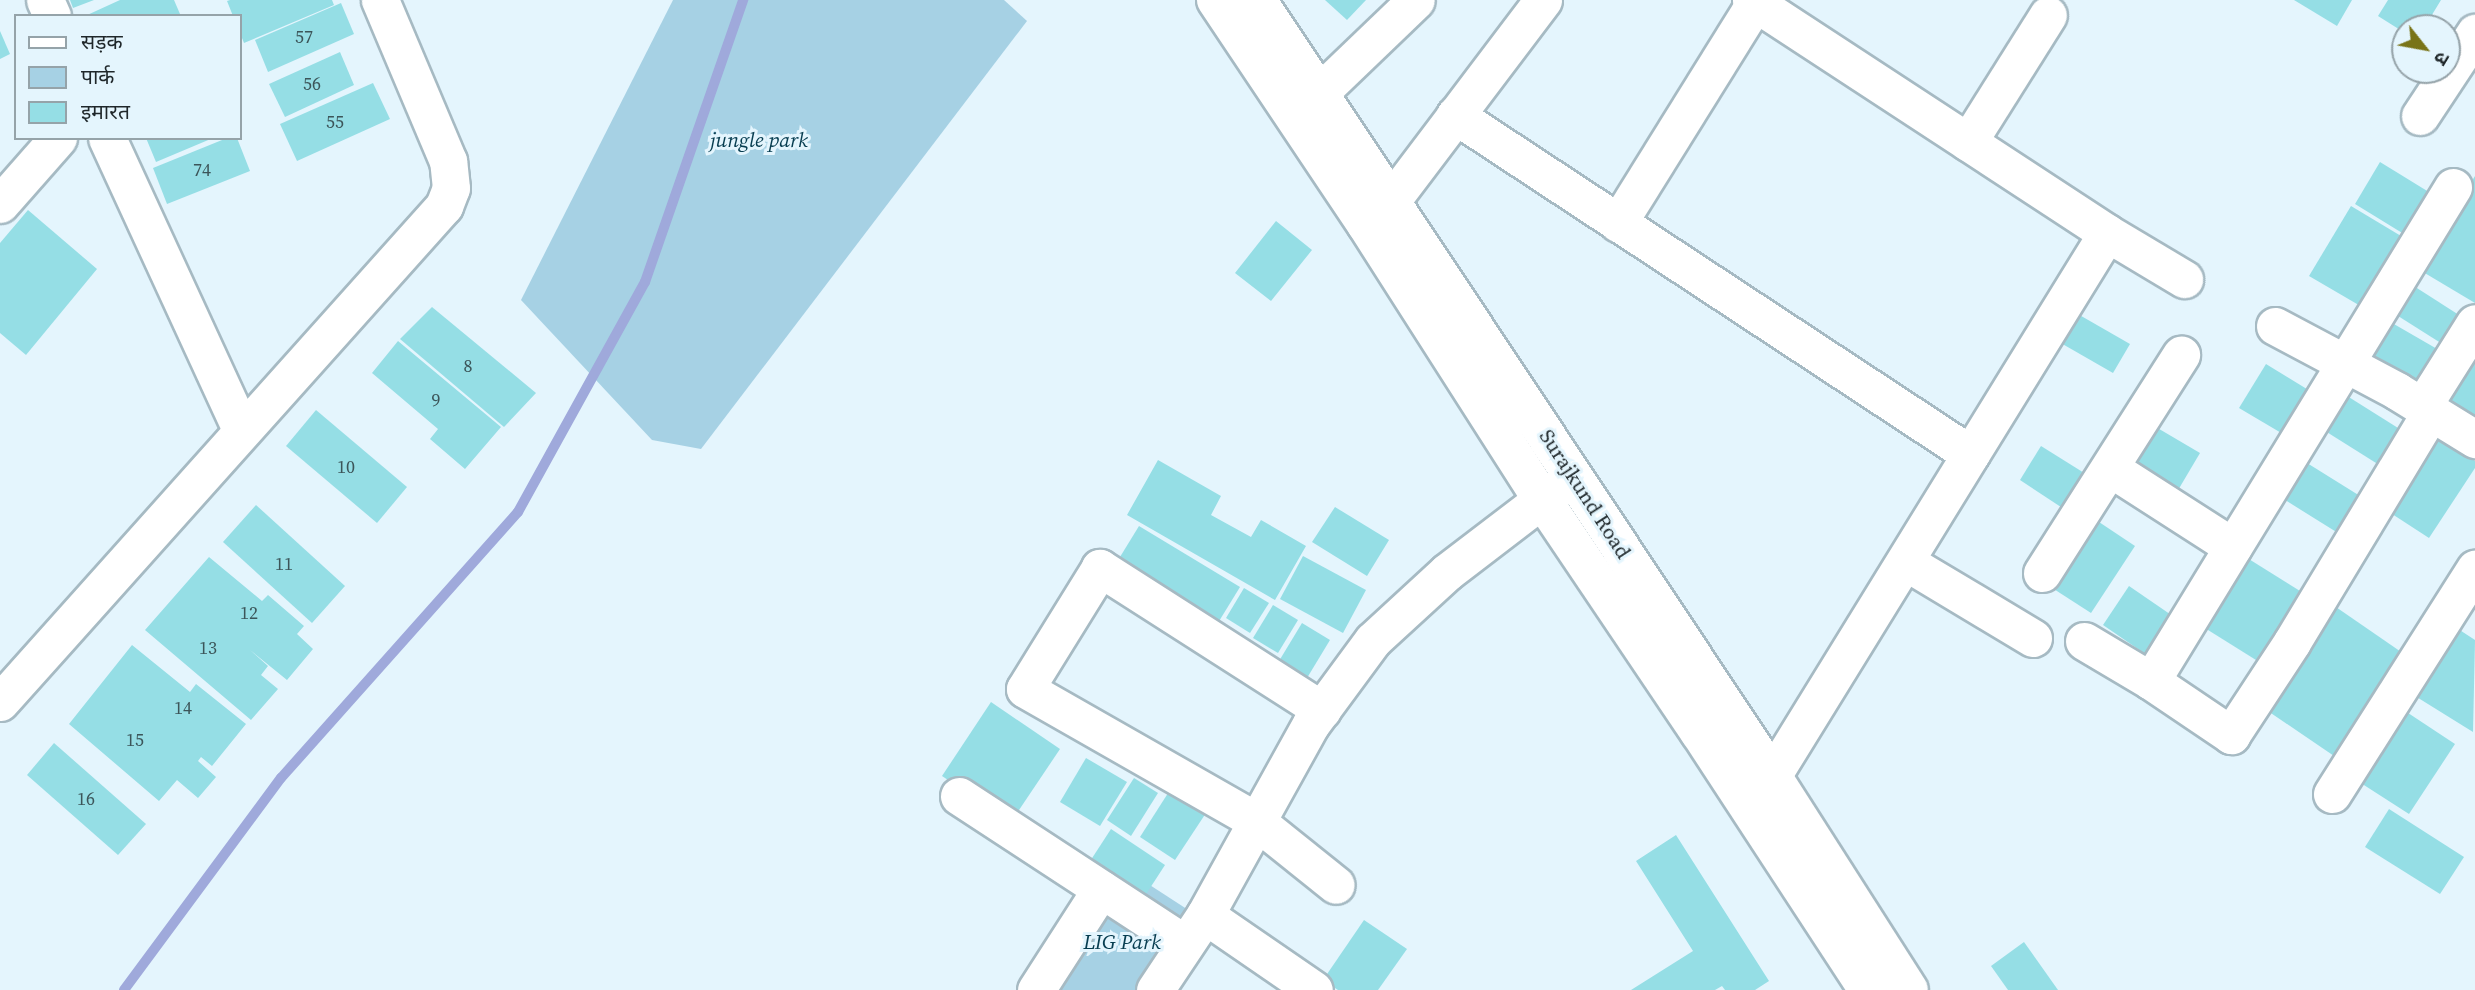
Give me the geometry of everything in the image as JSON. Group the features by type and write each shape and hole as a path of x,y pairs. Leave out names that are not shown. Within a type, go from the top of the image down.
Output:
{"main road":[{"name":"Surajkund Road","path":"1216,0 1366,224 1542,499 1693,722 1868,990"},
{"name":"Surajkund Road","path":"1257,0 1772,776 1909,990"}],"street":[{"path":"0,702 241,429 444,206 451,188 448,161 380,0"},
{"path":"1319,93 1416,0"},
{"path":"1391,201 1543,0"},
{"path":"1618,223 1754,1 2107,233 2184,279"},
{"path":"1968,142 2048,15"},
{"path":"2420,116 2475,33"},
{"path":"1455,115 1970,454"},
{"path":"0,204 56,140"},
{"path":"108,140 241,429"},
{"path":"2151,681 2453,187"},
{"path":"1772,776 2107,233"},
{"path":"2084,641 2151,681 2231,735 2292,642 2475,323"},
{"path":"2275,326 2475,439"},
{"path":"2042,573 2181,355"},
{"path":"2110,468 2233,547"},
{"path":"1155,990 1205,915 1256,821 1322,710 1373,640 1394,618 1573,476"},
{"path":"1906,562 2033,638"},
{"path":"1322,710 1100,568 1025,689 1256,821 1336,885"},
{"path":"2333,794 2475,569"},
{"path":"959,796 1185,944"},
{"path":"1036,990 1101,890"},
{"path":"1205,915 1275,980 1314,990"}],"green space":[{"name":"jungle park","path":"673,0 1004,0 1027,21 701,449 652,440 521,300"},
{"name":"LIG Park","path":"1119,865 1196,915 1143,990 1036,990"}],"building":[{"path":"70,0 94,0 73,8"},
{"path":"120,0 174,0 180,14 89,14"},
{"path":"332,0 334,5 244,43 242,14 232,14 227,1"},
{"path":"1325,0 1366,0 1347,20"},
{"path":"2294,0 2352,0 2337,26"},
{"path":"2388,0 2441,0 2432,14 2391,14 2391,24 2378,16"},
{"path":"341,3 354,34 268,72 255,40"},
{"path":"0,31 10,54 0,59"},
{"path":"340,52 354,85 285,117 269,84"},
{"path":"373,83 390,119 297,161 280,124"},
{"path":"147,140 208,140 156,162"},
{"path":"222,140 238,140 250,171 167,204 153,168"},
{"path":"2380,162 2437,197 2412,239 2355,204"},
{"path":"2475,176 2475,303 2418,269"},
{"path":"2351,206 2411,242 2369,311 2309,276"},
{"path":"28,210 97,269 26,355 0,333 0,243"},
{"path":"1276,221 1312,250 1271,301 1235,273"},
{"path":"2406,281 2473,324 2455,352 2387,309"},
{"path":"432,307 536,393 504,427 400,339"},
{"path":"2076,313 2130,344 2113,373 2059,342"},
{"path":"2380,316 2451,357 2429,396 2358,354"},
{"path":"398,341 501,427 465,469 430,439 438,429 372,373"},
{"path":"2475,343 2475,419 2441,397"},
{"path":"2266,364 2315,394 2288,437 2239,408"},
{"path":"2336,389 2406,433 2384,468 2314,424"},
{"path":"316,410 407,487 377,523 286,446"},
{"path":"2149,423 2200,453 2171,502 2120,472"},
{"path":"2438,437 2475,461 2475,468 2429,538 2389,512"},
{"path":"2041,446 2089,476 2067,511 2020,480"},
{"path":"2299,458 2360,496 2338,533 2277,495"},
{"path":"1158,460 1221,496 1211,515 1251,537 1261,520 1306,546 1275,600 1127,515"},
{"path":"256,505 345,586 312,623 223,542"},
{"path":"1335,507 1389,540 1367,576 1312,542"},
{"path":"2090,516 2135,546 2091,613 2046,584"},
{"path":"1139,526 1240,587 1213,631 1112,570"},
{"path":"1303,556 1366,590 1343,633 1280,599"},
{"path":"2244,556 2308,596 2264,665 2200,625"},
{"path":"209,557 262,601 268,595 304,626 297,634 313,649 287,680 250,650 268,666 261,675 278,689 251,720 145,630"},
{"path":"2129,586 2180,621 2154,660 2103,625"},
{"path":"1244,588 1269,603 1250,633 1226,618"},
{"path":"1273,605 1298,620 1278,653 1253,638"},
{"path":"2333,605 2407,656 2337,758 2262,707"},
{"path":"1302,623 1330,640 1304,683 1276,666"},
{"path":"2449,623 2475,640 2473,732 2407,691"},
{"path":"132,645 190,692 196,684 246,724 212,766 201,757 198,761 216,777 198,798 177,780 159,801 69,724"},
{"path":"991,702 1060,749 1011,822 942,776"},
{"path":"2399,707 2455,744 2409,814 2353,778"},
{"path":"54,743 146,824 118,855 27,775"},
{"path":"1086,758 1127,782 1100,826 1060,802"},
{"path":"1134,778 1158,793 1131,836 1107,820"},
{"path":"1170,790 1206,813 1175,860 1140,837"},
{"path":"2389,809 2464,857 2440,894 2365,847"},
{"path":"1111,829 1165,865 1139,905 1085,869"},
{"path":"1676,835 1769,981 1755,990 1725,990 1722,986 1715,990 1631,990 1693,951 1636,861"},
{"path":"1364,920 1407,949 1378,990 1338,990 1323,980"},
{"path":"2024,942 2058,990 2008,990 1991,966"}],"waterway":[{"path":"124,990 281,778 518,512 645,282 743,0"}]}
